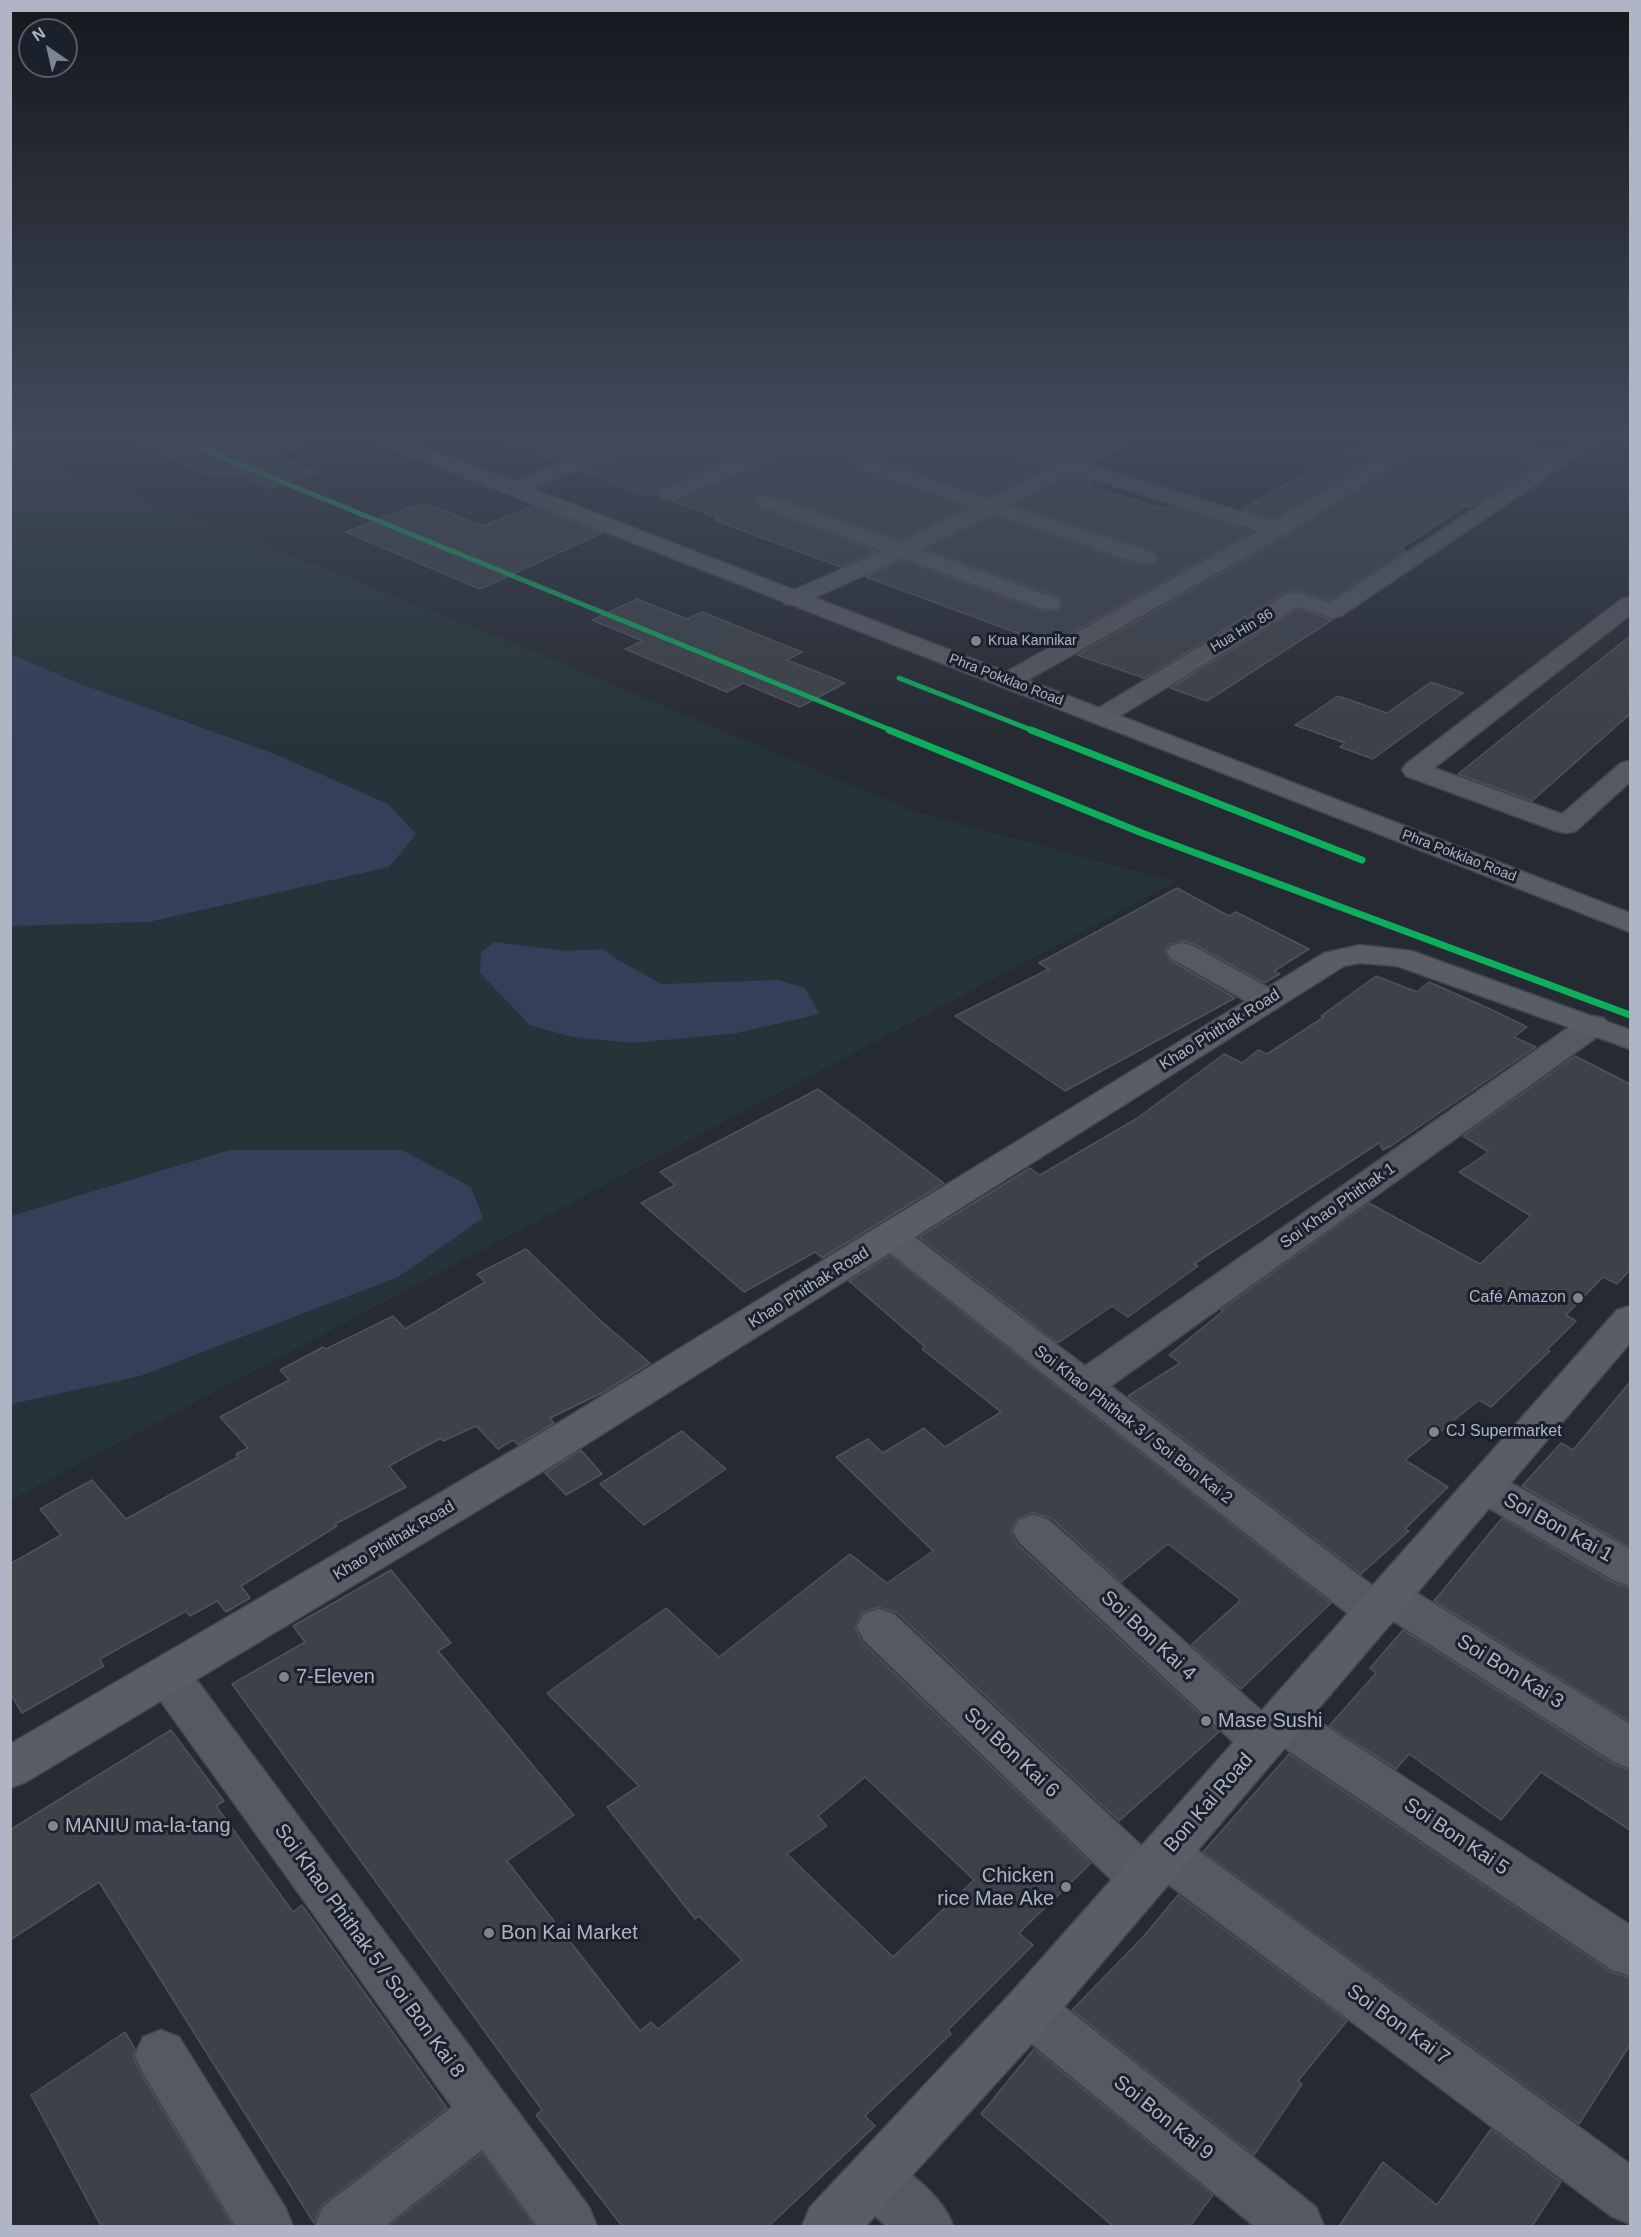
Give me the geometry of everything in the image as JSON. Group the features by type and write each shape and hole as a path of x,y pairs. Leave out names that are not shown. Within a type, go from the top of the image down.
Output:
{"street":[{"name":"Phra Pokklao Road","path":"651,542 1630,923"},
{"path":"881,542 1050,604"},
{"path":"793,599 917,542"},
{"path":"1099,542 1146,558"},
{"path":"1008,681 1254,542"},
{"name":"Hua Hin 86","path":"1101,717 1295,599 1333,611 1437,542"},
{"path":"1630,604 1415,770 1566,825 1630,769"},
{"path":"1182,952 1267,1000"},
{"name":"Khao Phithak Road","path":"10,1768 541,1454 1335,959 1360,954 1385,954 1401,957 1630,1040"},
{"name":"Soi Khao Phithak 1","path":"1083,1387 1593,1025"},
{"name":"Soi Khao Phithak 3 / Soi Bon Kai 2","path":"892,1237 1083,1387 1383,1604"},
{"name":"Bon Kai Road","path":"829,2226 1029,2010 1630,1319"},
{"name":"Soi Bon Kai 1","path":"1485,1487 1630,1569"},
{"name":"Soi Bon Kai 4","path":"1034,1531 1272,1731"},
{"name":"Soi Bon Kai 3","path":"1383,1604 1630,1748"},
{"name":"Soi Bon Kai 6","path":"879,1627 1154,1866"},
{"name":"Soi Khao Phithak 5 / Soi Bon Kai 8","path":"168,1676 570,2226"},
{"name":"Soi Bon Kai 5","path":"1272,1731 1630,1953"},
{"name":"Soi Bon Kai 7","path":"1154,1866 1630,2197"},
{"name":"Soi Bon Kai 9","path":"1029,2010 1297,2226"},
{"path":"161,2055 266,2226"},
{"path":"342,2226 487,2113"},
{"path":"874,2179 926,2226"}],"shaded area":[{"path":"11,542 258,542 545,656 913,811 1176,882 11,1500"}],"water":[{"path":"11,654 75,682 275,754 388,804 416,834 389,867 149,922 11,926"},
{"path":"495,942 566,951 603,949 618,960 662,984 778,980 805,988 819,1014 737,1033 633,1043 572,1037 530,1025 480,973 481,952"},
{"path":"230,1150 402,1150 471,1187 483,1218 398,1277 140,1376 11,1404 11,1216"}],"building":[{"path":"370,542 582,542 480,589"},
{"path":"775,542 853,542 876,551 841,567"},
{"path":"940,542 1071,542 1137,565 1156,564 1159,557 1155,551 1129,542 1233,542 1050,645 866,577 902,560 1041,611 1060,610 1063,603 1059,597 926,550"},
{"path":"1275,542 1410,542 1400,549 1406,551 1330,601 1296,590 1286,592 1144,678 1077,655"},
{"path":"637,599 687,619 702,612 802,652 787,660 845,683 800,707 743,683 727,692 625,649 643,641 592,620"},
{"path":"1298,609 1332,620 1207,701 1170,688"},
{"path":"1630,636 1630,714 1532,801 1458,774"},
{"path":"1431,682 1463,693 1373,759 1340,747 1345,743 1295,725 1338,696 1387,713"},
{"path":"1177,888 1229,916 1236,912 1309,949 1274,971 1280,974 1264,983 1194,944 1183,941 1170,944 1165,951 1170,960 1235,998 1065,1091 955,1016 1049,969 1039,963"},
{"path":"1376,976 1417,992 1429,982 1488,1008 1527,1027 1514,1037 1536,1047 1391,1146 1383,1150 1379,1143 1194,1264 1198,1266 1128,1317 1112,1306 1058,1343 919,1237 1030,1168 1040,1175 1136,1119 1224,1054 1242,1063 1258,1050 1267,1054 1324,1017 1321,1016"},
{"path":"1575,1056 1630,1084 1630,1270 1617,1284 1603,1277 1566,1315 1576,1321 1547,1350 1550,1351 1491,1407 1479,1400 1405,1460 1448,1487 1405,1529 1409,1531 1361,1574 1128,1396 1180,1363 1169,1355 1223,1311 1221,1310 1369,1203 1480,1264 1531,1216 1459,1172 1489,1152 1463,1136"},
{"path":"818,1089 944,1183 822,1258 815,1252 744,1292 641,1203 675,1185 660,1172"},
{"path":"526,1249 602,1322 650,1363 602,1393 550,1418 554,1423 518,1445 513,1440 498,1449 476,1426 443,1441 441,1438 389,1466 406,1487 335,1524 337,1526 241,1586 250,1598 226,1612 217,1601 190,1616 186,1611 100,1659 104,1666 22,1713 10,1693 10,1564 61,1535 40,1509 92,1480 126,1519 238,1457 236,1454 248,1448 220,1417 289,1380 280,1370 323,1347 326,1349 393,1316 405,1329 485,1282 477,1274"},
{"path":"890,1255 1331,1603 1241,1689 1191,1645 1241,1600 1168,1544 1121,1582 1051,1518 1033,1513 1017,1519 1011,1532 1017,1544 1219,1732 1119,1821 896,1612 878,1607 862,1613 855,1628 862,1642 1091,1863 1019,1933 1033,1945 948,2030 951,2034 865,2116 875,2126 769,2226 622,2226 536,2115 542,2110 232,1684 305,1642 293,1626 391,1570 451,1643 438,1651 574,1815 507,1861 640,2031 651,2022 658,2029 742,1960 699,1916 695,1919 607,1807 639,1786 547,1693 666,1608 719,1657 850,1554 887,1583 933,1551 836,1457 868,1439 883,1453 924,1428 945,1447 1001,1412 922,1349 925,1347 849,1281","holes":["865,1777 974,1880 893,1957 787,1854 827,1826 818,1816"]},
{"path":"1630,1382 1630,1547 1522,1486 1561,1443 1573,1450"},
{"path":"682,1431 726,1469 644,1525 600,1484"},
{"path":"581,1450 602,1474 566,1495 545,1473"},
{"path":"1502,1518 1614,1583 1630,1588 1630,1722 1434,1601"},
{"path":"1403,1630 1613,1764 1630,1770 1630,1830 1541,1772 1501,1820 1409,1754 1396,1769 1329,1726 1376,1673 1370,1668"},
{"path":"171,1730 224,1801 216,1806 293,1912 302,1905 447,2108 322,2205 314,2223 99,1882 10,1940 10,1830"},
{"path":"1289,1754 1611,1972 1630,1978 1630,2045 1579,2124 1203,1852"},
{"path":"1178,1895 1347,2021 1298,2081 1302,2084 1254,2155 1072,2010 1144,1936"},
{"path":"125,2032 135,2049 133,2056 141,2074 233,2226 101,2226 31,2095"},
{"path":"1034,2049 1213,2195 1190,2226 1113,2226 981,2114"},
{"path":"1491,2129 1561,2182 1532,2226 1339,2226 1383,2162 1437,2205"},
{"path":"482,2153 535,2226 388,2226"}],"transit line":[{"path":"431,542 1142,833 1630,1015"},
{"path":"899,678 1362,860"}],"place":[{"name":"Krua Kannikar","path":"976,641"},
{"name":"Café Amazon","path":"1578,1298"},
{"name":"CJ Supermarket","path":"1434,1432"},
{"name":"7-Eleven","path":"284,1677"},
{"name":"Mase Sushi","path":"1206,1721"},
{"name":"MANIU ma-la-tang","path":"53,1826"},
{"name":"Chicken rice Mae Ake","path":"1066,1887"},
{"name":"Bon Kai Market","path":"489,1933"}]}
